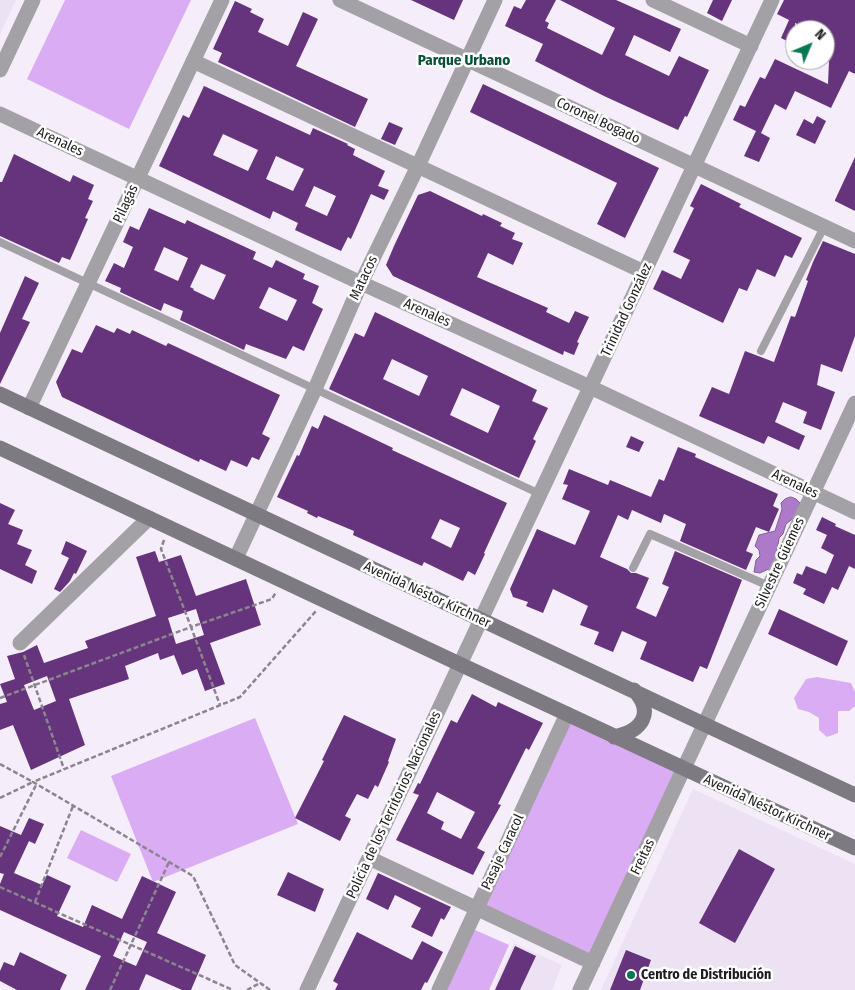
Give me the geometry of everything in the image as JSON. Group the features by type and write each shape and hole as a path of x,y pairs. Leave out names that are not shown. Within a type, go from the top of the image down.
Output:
{"main road":[{"name":"Avenida Néstor Kirchner","path":"0,394 855,795"},
{"name":"Avenida Néstor Kirchner","path":"0,448 684,770 855,848"},
{"path":"614,737 635,729 641,723 644,715 644,705 641,698 633,690"}],"street":[{"path":"0,70 33,0"},
{"name":"Pilagás","path":"29,408 222,0"},
{"name":"Coronel Bogado","path":"340,0 855,241"},
{"name":"Matacos","path":"236,558 315,389 361,283 496,0"},
{"path":"653,0 751,46"},
{"name":"Trinidad González","path":"480,619 772,0"},
{"path":"193,61 644,272"},
{"name":"Arenales","path":"0,114 855,512"},
{"name":"Silvestre Güemes","path":"705,724 855,403"},
{"path":"20,643 149,518"},
{"name":"Policía de los Territorios Nacionales","path":"307,990 480,619"},
{"name":"Pasaje Caracol","path":"440,990 567,714"},
{"name":"Freitas","path":"580,990 705,724"},
{"path":"369,858 593,963"}],"lane":[{"path":"762,351 824,227"},
{"path":"0,242 540,494"},
{"path":"633,568 650,534 769,586"}],"path":[{"path":"169,527 161,549 220,705"},
{"path":"0,698 272,599 284,581"},
{"path":"0,798 33,782 240,697 325,600"},
{"path":"20,643 64,769"},
{"path":"0,764 193,876 235,965 270,990"},
{"path":"0,857 36,785"},
{"path":"35,902 73,806"},
{"path":"110,990 169,862"},
{"path":"0,887 233,990"},
{"path":"247,990 260,983"}],"shaded area":[{"path":"0,0 16,0 0,34"},
{"path":"65,0 191,0 129,129 27,79"},
{"path":"791,497 800,503 795,517 786,524 783,534 779,538 775,566 760,573 754,572 756,560 760,556 759,550 755,546 759,535 775,531 782,509 781,503"},
{"path":"817,677 851,683 855,692 855,706 849,711 838,711 838,733 827,737 819,730 819,718 809,712 798,709 794,698 806,679"},
{"path":"255,718 298,824 153,882 111,776"},
{"path":"569,719 678,771 590,957 482,906"},
{"path":"693,789 855,864 855,990 601,990"},
{"path":"81,830 131,854 117,882 67,858"},
{"path":"475,930 509,945 489,990 446,990"},
{"path":"514,943 562,965 552,990 493,990"}],"building":[{"path":"411,0 463,0 454,20"},
{"path":"526,0 556,0 545,21 549,23 547,28 602,55 615,28 560,0 616,0 681,29 670,52 634,35 625,55 669,76 679,56 709,70 687,117 685,116 678,130 604,96 535,61 543,44 505,26 514,6 521,9"},
{"path":"713,0 732,0 722,21 707,13"},
{"path":"784,0 855,0 855,74 849,71 831,108 795,91 786,110 775,104 761,133 770,138 759,162 744,156 756,131 733,120 740,105 745,107 760,77 765,79 775,59 785,64 785,70 798,70 828,84 829,70 835,70 835,20 789,20 777,14"},
{"path":"235,1 252,9 250,12 264,19 258,32 288,46 303,12 318,19 296,66 368,99 355,127 218,62 222,53 213,49"},
{"path":"785,29 785,40 781,38"},
{"path":"483,84 659,168 625,238 597,224 617,183 470,112"},
{"path":"204,86 310,135 313,128 348,144 355,149 353,155 385,171 378,186 389,190 384,200 371,194 351,239 348,237 341,251 295,230 298,223 273,211 270,219 159,166 183,115 189,118","holes":["223,134 258,150 248,171 213,155","276,156 304,169 293,191 266,179","314,186 336,196 327,216 305,206"]},
{"path":"817,116 826,121 815,144 796,135 804,119 813,124"},
{"path":"389,122 403,128 395,145 381,139"},
{"path":"14,154 70,182 73,175 94,185 88,199 93,201 85,218 88,219 70,260 62,257 59,263 0,236 0,182 2,182"},
{"path":"855,157 855,211 835,200"},
{"path":"701,184 741,204 739,207 802,238 792,258 785,255 775,277 757,269 747,291 739,288 723,323 653,289 662,270 681,279 690,260 673,252 694,208 690,206"},
{"path":"430,191 482,216 483,214 502,223 500,226 515,233 512,239 523,243 513,265 488,253 477,277 548,308 546,312 569,323 575,311 589,317 577,342 579,343 574,355 564,351 563,355 393,276 386,265 394,246 418,195"},
{"path":"149,208 185,224 187,220 256,252 253,259 272,268 276,260 305,274 303,279 319,286 312,303 323,309 304,351 293,346 286,359 246,344 244,350 180,320 183,311 164,303 161,311 120,292 121,288 105,281 114,263 124,268 133,247 123,242 130,226 139,230","holes":["164,247 188,258 178,281 154,270","201,264 226,275 214,300 190,287","269,287 297,300 287,321 259,308"]},
{"path":"823,241 855,254 855,336 842,372 821,364 817,385 835,392 821,430 803,423 807,412 783,402 775,422 805,436 799,450 768,436 764,444 699,416 712,387 729,394 745,351 774,362 791,316 795,317 808,281 806,280"},
{"path":"25,276 39,283 22,319 30,322 0,384 0,333"},
{"path":"375,312 537,390 532,401 548,408 533,439 536,441 519,478 329,389 355,333 364,337","holes":["392,359 428,376 419,396 383,379","462,388 500,406 488,433 450,415"]},
{"path":"96,325 114,333 117,328 130,334 132,330 166,346 168,343 280,395 262,434 270,438 259,460 252,457 247,467 231,460 226,471 200,459 199,462 62,397 56,382 72,349 82,353"},
{"path":"324,415 393,448 392,450 507,503 475,575 468,571 463,581 424,562 422,566 353,535 354,531 318,516 317,518 307,513 308,511 277,497 297,455 299,456 312,426 318,429","holes":["440,519 460,528 451,548 431,538"]},
{"path":"631,436 644,442 639,452 626,447"},
{"path":"678,447 696,454 695,457 778,494 773,506 779,509 769,532 756,527 746,551 753,554 746,570 680,541 686,524 664,514 661,523 632,510 628,520 618,515 600,557 627,569 631,573 649,578 636,608 656,617 669,587 662,584 675,551 742,580 707,669 700,666 693,682 640,659 647,642 622,631 613,652 594,644 599,632 580,625 588,606 553,589 543,613 526,606 528,602 513,597 510,589 537,529 575,545 590,511 562,499 568,485 563,484 569,469 608,485 610,480 651,497 659,479 664,481"},
{"path":"0,503 15,510 8,524 23,530 17,544 32,550 25,565 37,571 32,584 0,569"},
{"path":"822,517 836,524 835,526 855,535 855,569 849,566 838,590 832,587 824,604 803,594 806,589 793,583 797,573 802,575 806,566 826,574 834,555 821,548 827,535 816,530"},
{"path":"66,541 87,551 76,574 74,573 70,581 60,592 54,589 69,558 61,554"},
{"path":"155,551 159,562 181,555 196,596 246,579 261,625 210,643 225,684 205,691 197,669 182,675 174,655 160,660 158,653 125,666 129,679 69,699 85,745 31,770 13,725 0,730 0,704 7,702 0,684 15,679 7,656 23,652 37,645 44,663 88,648 85,641 156,616 136,557","holes":["196,609 204,635 176,644 168,618","47,676 56,701 34,710 24,685"]},
{"path":"779,609 848,641 837,666 768,634"},
{"path":"472,694 496,707 498,702 543,723 529,750 526,748 498,804 501,805 477,848 485,852 473,875 396,840 419,795 413,793 418,783 420,784 451,720 457,723","holes":["437,792 475,812 461,839 441,829 444,822 427,813"]},
{"path":"344,715 396,739 389,762 378,787 375,785 368,799 357,794 345,816 351,819 340,841 295,818 324,761 322,760"},
{"path":"29,818 44,824 35,844 29,841 14,873 42,885 47,875 71,886 57,916 83,927 92,905 122,919 142,876 176,892 157,933 206,955 191,990 182,990 146,974 139,990 85,990 101,956 0,910 0,884 4,874 0,873 0,826 21,835","holes":["124,932 147,942 136,966 113,956"]},
{"path":"739,849 775,869 735,943 699,923"},
{"path":"288,872 324,889 315,912 277,895"},
{"path":"378,873 451,907 444,920 441,918 432,937 411,927 421,908 395,895 388,910 366,899"},
{"path":"357,932 412,960 422,941 443,952 427,983 425,982 421,990 335,990 338,984 333,981"},
{"path":"515,946 536,956 520,990 495,990"},
{"name":"Centro de Distribución","path":"626,950 651,960 640,990 610,990"},
{"path":"20,952 67,975 60,990 17,990 0,981 0,971 4,962 14,966"}],"place":[{"name":"Centro de Distribución","path":"631,975"}],"district":[{"name":"Parque Urbano","path":"464,61"}]}
